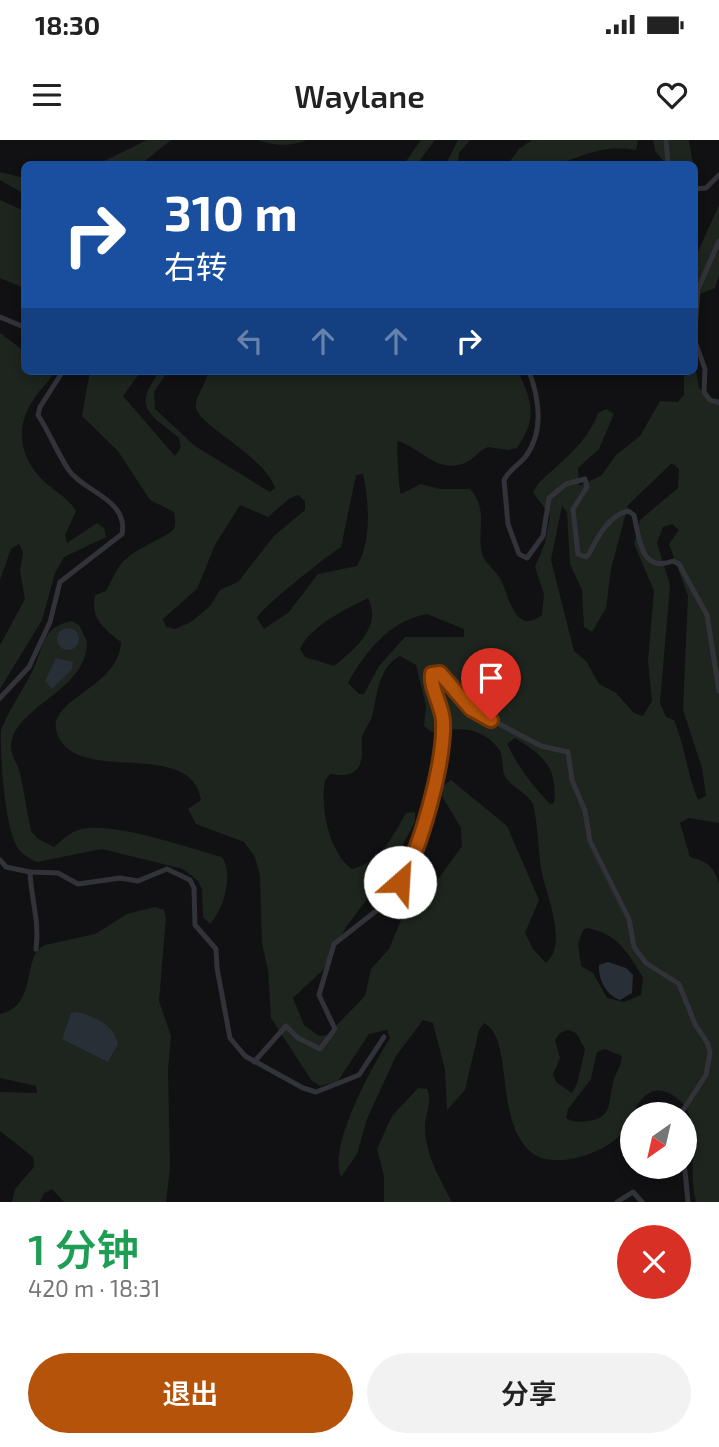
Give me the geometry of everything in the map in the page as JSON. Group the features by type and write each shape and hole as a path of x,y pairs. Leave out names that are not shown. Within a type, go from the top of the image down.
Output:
{"street":[{"path":"666,140 668,161"},
{"path":"698,189 706,188 719,175"},
{"path":"698,289 719,241"},
{"path":"0,317 21,326"},
{"path":"698,349 705,369 704,392 710,400 719,402"},
{"path":"0,698 29,667 50,622 60,582 122,534 124,526 118,510 68,470 38,415 40,407 60,375"},
{"path":"530,375 538,412 537,430 533,446 504,480 508,524 519,554 527,558 543,536 549,498 566,484 585,479 587,487 573,509 578,554 586,557 610,522 621,512 634,514 641,548 652,562 662,565 673,561 679,564 700,600 707,615 719,691"},
{"path":"254,1062 286,1026 299,1038 320,1049 335,1029 319,995 332,948 376,911 411,865 437,774 443,723 439,698 430,677 436,672 440,673 471,709 541,746 568,752 572,780 585,811 590,841 629,919 634,947 646,963 679,984 695,1024 708,1044 710,1053 706,1075 688,1102"},
{"path":"0,860 6,867 30,872 58,873 78,884 120,878 138,881 167,869 190,880 194,888 195,925 216,949 216,968 234,1046 254,1062 303,1088 318,1091 359,1075 384,1037"},
{"path":"30,872 30,892 38,920 36,949"},
{"path":"686,1180 688,1202"},
{"path":"617,1202 633,1192 642,1202"}],"shaded area":[{"path":"147,140 171,140 145,161 104,161"},
{"path":"257,140 307,140 282,145"},
{"path":"421,140 435,140 419,161 406,161"},
{"path":"458,140 470,140 459,153 458,161 448,161"},
{"path":"532,140 638,141 636,150 602,150 565,161 510,161 519,149"},
{"path":"653,140 689,140 692,161 663,161 655,151"},
{"path":"0,172 21,177 21,192 0,180"},
{"path":"0,200 21,210 21,287 0,278"},
{"path":"719,205 719,275 715,288 698,295 698,251"},
{"path":"0,333 21,349 21,375 52,375 26,413 22,436 23,446 32,467 76,511 65,535 67,543 97,523 104,528 106,537 64,557 55,573 42,620 0,689 0,645 25,599 20,571 23,552 19,544 11,549 0,580"},
{"path":"89,375 138,375 123,396 175,456 181,447 179,438 152,416 146,402 147,394 157,375 165,375 154,392 155,409 195,446 270,492 275,488 269,476 199,414 196,403 207,375 520,375 531,410 528,427 517,448 508,450 488,447 465,463 455,466 438,463 398,441 398,458 401,494 421,484 440,489 470,489 476,497 481,514 483,556 500,578 514,611 525,621 542,615 544,594 535,567 545,543 550,516 533,492 538,484 580,443 598,413 606,409 614,414 599,449 578,468 579,486 602,475 616,455 640,436 660,401 678,402 684,395 684,375 697,375 699,388 706,397 719,399 719,823 689,818 680,823 690,857 709,865 719,883 719,1202 696,1202 693,1180 697,1179 697,1102 681,1102 662,1091 649,1093 640,1102 620,1102 620,1135 601,1149 565,1160 541,1158 532,1153 520,1139 512,1122 499,1046 493,1032 484,1023 479,1030 465,1090 447,1110 445,1070 433,1023 423,1020 396,1056 367,1119 357,1154 341,1177 339,1163 346,1126 373,1067 390,1038 387,1030 369,1034 338,1081 320,1086 312,1081 271,1018 268,970 262,943 260,876 255,857 244,842 196,824 188,809 201,800 193,781 178,771 158,765 89,758 71,751 59,738 56,725 60,713 108,672 117,659 121,642 97,617 95,595 106,591 117,569 127,558 172,531 175,525 174,512 150,500 118,451 82,416","holes":["672,463 679,469 678,488 640,520 634,544 654,591 648,661 652,701 643,716 634,713 616,693 599,684 586,661 574,651 551,560 562,506 567,512 570,564 582,590 584,627 592,632 606,608 611,569 628,505","363,474 368,521 365,545 357,566 318,574 288,613 264,629 257,618 261,612 341,547 356,475","298,495 305,501 305,510 274,536 238,582 220,590 210,606 191,622 175,629 166,627 163,619 197,589 215,545 240,505 268,517 290,498","672,524 679,530 669,544 688,596 683,710 702,768 706,796 698,800 674,720 666,717 660,703 670,585 657,543 663,527","368,598 372,619 364,637 334,666 305,657 300,649 320,626","427,614 464,629 464,637 405,637 379,666 364,694 359,694 348,683 363,660 390,630","400,656 416,665 426,706 424,726 432,732 460,729 486,737 500,751 506,778 533,804 541,869 556,931 553,954 546,963 533,949 525,933 539,900 507,826 451,780 443,786 442,796 461,828 462,846 439,878 409,901 389,949 371,969 365,996 327,1035 319,1036 304,1025 293,998 323,970 346,927 389,870 415,822 415,812 406,813 378,855 352,869 337,852 325,816 325,780 330,774 351,774 359,766 362,759 362,738 372,716 380,681 388,666","515,738 541,757 551,771 554,780 554,803 550,804 543,797 516,760 507,744","587,928 607,935 621,945 643,977 641,995 624,1002 607,998 593,973 581,966 578,944 583,930","568,1030 576,1033 585,1049 577,1084 572,1093 556,1082 553,1074 560,1058 555,1040 560,1033","605,1049 622,1056 606,1113 588,1121 579,1122 566,1118 568,1109 591,1079 597,1052"]},
{"path":"71,621 79,625 87,641 84,659 64,686 23,720 11,747 20,773 31,831 38,839 54,847 78,830 119,830 222,857 226,864 226,891 210,924 203,917 202,889 198,881 183,869 102,849 37,862 21,852 14,840 4,791 1,730 32,672 44,640 53,629"},
{"path":"68,628 76,631 79,639 76,647 68,650 60,647 57,639 60,631"},
{"path":"56,658 73,662 72,669 52,689 45,681"},
{"path":"155,907 164,910 166,918 159,1001 171,1036 168,1069 170,1168 166,1202 64,1202 52,1189 44,1193 40,1202 12,1202 15,1189 34,1167 33,1157 0,1131 0,1092 37,1093 36,1086 0,1078 0,1014 11,1010 23,997 37,950 45,945 95,934 127,914"},
{"path":"608,962 626,968 633,975 632,993 620,1000 607,990 602,981 599,965"},
{"path":"77,1012 108,1026 116,1037 118,1044 108,1062 62,1039 71,1013"},
{"path":"418,1088 427,1089 429,1094 425,1127 428,1147 452,1202 384,1202 384,1176 377,1149 392,1116"}],"route":[{"path":"400,882 412,861 437,774 443,723 439,698 430,677 432,674 440,673 450,688 471,709 491,720"}]}
